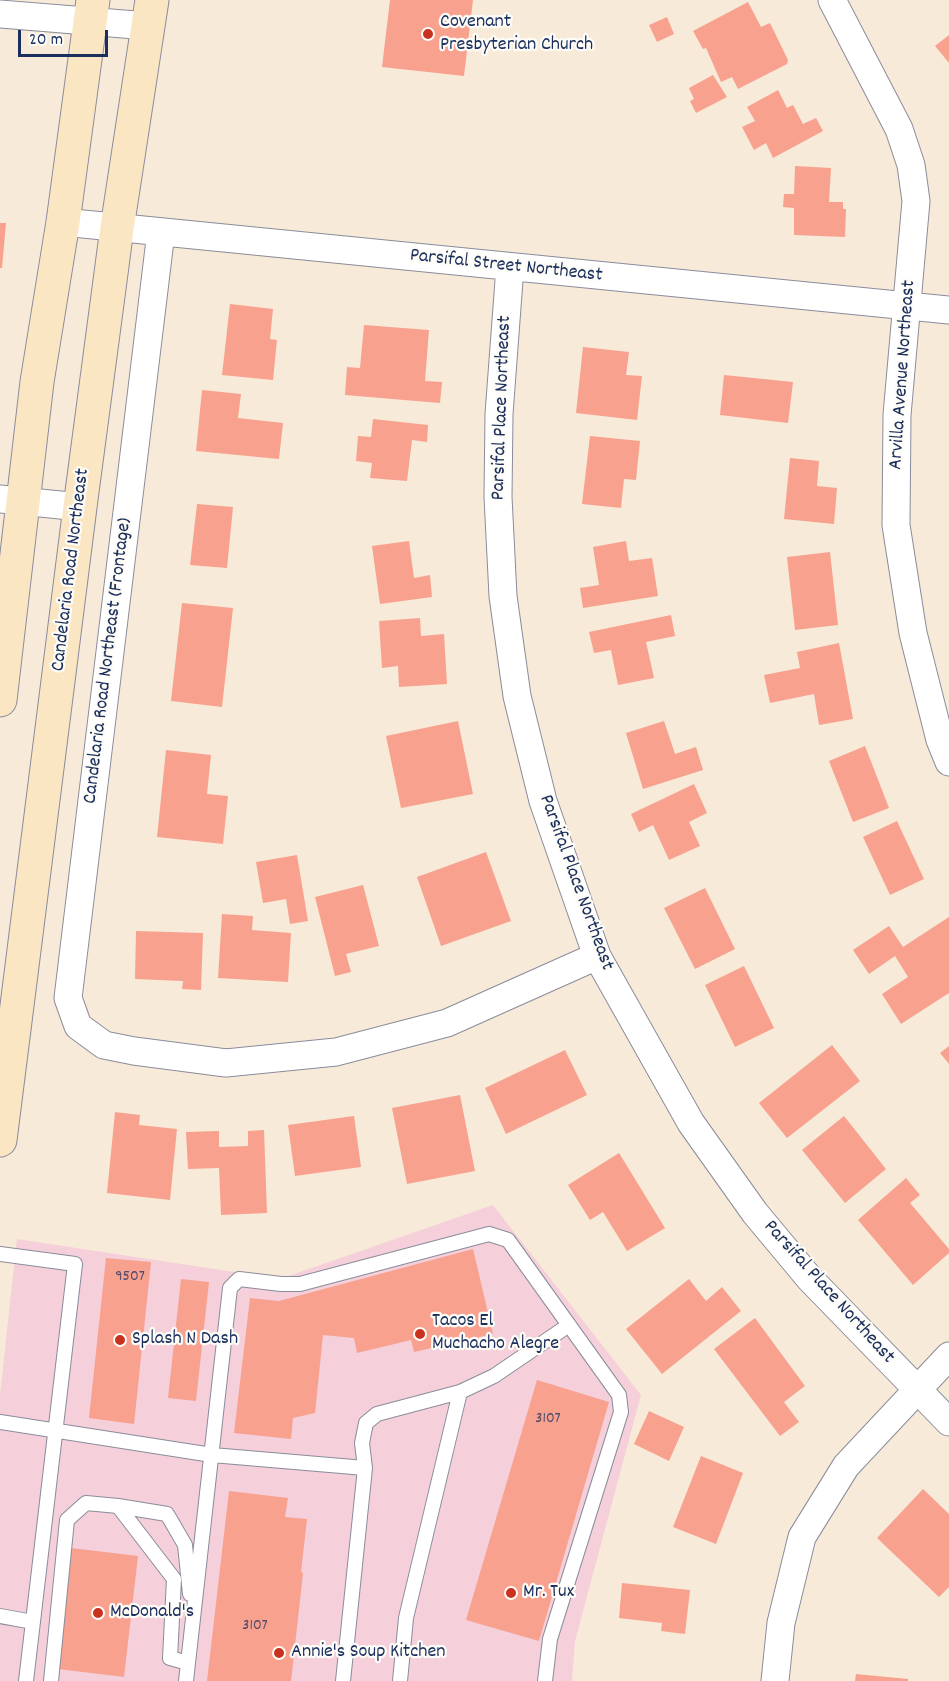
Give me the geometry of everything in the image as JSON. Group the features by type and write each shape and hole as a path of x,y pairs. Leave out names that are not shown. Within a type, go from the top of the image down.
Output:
{"main road":[{"path":"0,700 12,500 37,382 63,222 92,11"},
{"name":"Candelaria Road Northeast","path":"0,1140 9,999 80,507 117,228 150,13"}],"street":[{"name":"Arvilla Avenue Northeast","path":"832,0 899,129 911,165 916,201 897,415 896,525 913,633 940,740 949,762"},
{"path":"0,14 57,10 150,13"},
{"name":"Parsifal Street Northeast","path":"63,222 949,310"},
{"name":"Candelaria Road Northeast (Frontage)","path":"161,232 68,998 78,1026 104,1045 226,1063 336,1052 447,1023 597,956"},
{"name":"Parsifal Place Northeast","path":"510,267 499,437 498,497 503,596 517,696 543,801 597,956 691,1123 755,1213 810,1279 949,1422"},
{"path":"12,500 80,507"},
{"path":"775,1681 782,1623 802,1537 846,1466 949,1356"}],"lane":[{"path":"186,1681 230,1288 239,1279 300,1284 489,1234 508,1240 619,1395 621,1412 549,1639 545,1681"},
{"path":"0,1254 75,1264 26,1681"},
{"path":"344,1681 365,1468 362,1443 366,1423 377,1414 460,1392 494,1376 568,1325"},
{"path":"400,1681 406,1618 460,1392"},
{"path":"0,1422 212,1455 365,1468"},
{"path":"51,1681 68,1520 86,1503 166,1514 185,1545 192,1623"},
{"path":"118,1506 174,1579 170,1658 188,1663"},
{"path":"0,1616 33,1622"}],"shaded area":[{"path":"493,1205 641,1395 575,1641 572,1681 0,1681 0,1395 17,1239 280,1279"}],"building":[{"name":"Covenant Presbyterian Church","path":"390,0 473,0 464,76 382,67"},
{"path":"748,2 761,27 770,23 788,60 787,64 738,89 732,77 721,82 706,48 703,49 693,31"},
{"path":"667,17 674,34 657,42 649,25"},
{"path":"949,35 949,63 935,46"},
{"path":"713,75 727,97 696,113 690,101 694,99 689,88"},
{"path":"778,90 787,108 793,105 803,124 816,118 823,131 773,158 766,143 754,150 742,127 755,121 747,107"},
{"path":"795,166 831,168 829,202 843,202 843,209 846,209 845,237 794,235 794,208 783,207 784,194 794,194"},
{"path":"0,223 6,223 2,268 0,268"},
{"path":"230,304 273,309 270,339 277,340 273,380 222,375"},
{"path":"364,325 429,330 425,381 442,382 440,403 345,395 347,367 360,368"},
{"path":"583,347 629,352 626,375 642,376 637,420 576,413"},
{"path":"724,375 793,382 788,423 720,415"},
{"path":"202,390 241,394 238,418 283,423 279,459 196,451"},
{"path":"373,419 428,425 427,442 412,440 407,481 370,478 372,463 356,461 358,436 371,437"},
{"path":"590,436 640,441 636,480 624,479 621,508 582,504"},
{"path":"790,458 819,461 817,486 837,488 834,524 784,519"},
{"path":"197,504 233,507 227,568 190,565"},
{"path":"409,541 414,578 430,575 432,597 380,604 372,546"},
{"path":"626,541 629,561 652,558 658,596 583,608 580,588 599,585 593,547"},
{"path":"830,552 838,625 795,630 787,557"},
{"path":"182,603 233,608 222,707 171,701"},
{"path":"671,615 675,636 646,642 654,678 618,685 611,650 594,653 589,632"},
{"path":"420,618 421,636 444,634 447,684 399,687 398,666 382,668 379,621"},
{"path":"839,643 853,719 819,725 814,694 770,703 764,675 800,668 797,652"},
{"path":"458,721 473,794 401,808 386,736"},
{"path":"664,721 675,754 696,747 703,770 643,789 626,733"},
{"path":"865,746 889,808 853,822 829,761"},
{"path":"166,750 211,755 207,794 228,796 223,844 157,837"},
{"path":"694,784 707,813 689,822 700,846 669,860 653,825 639,832 631,814"},
{"path":"897,821 924,879 890,895 863,837"},
{"path":"486,852 511,921 441,946 417,877"},
{"path":"297,855 308,921 290,924 286,899 263,903 256,862"},
{"path":"363,885 379,946 346,954 351,972 335,976 315,897"},
{"path":"705,888 735,949 695,969 664,908"},
{"path":"222,914 253,916 252,930 291,933 288,982 218,978"},
{"path":"949,917 949,993 901,1024 882,994 908,977 895,956 869,974 853,950 889,926 903,947"},
{"path":"136,931 203,933 201,990 182,989 183,981 135,979"},
{"path":"744,966 774,1028 735,1047 705,985"},
{"path":"832,1045 860,1081 787,1138 759,1103"},
{"path":"949,1046 949,1064 940,1053"},
{"path":"565,1050 587,1095 506,1134 485,1088"},
{"path":"460,1095 475,1171 407,1184 392,1108"},
{"path":"115,1112 140,1115 139,1125 177,1129 170,1200 107,1193"},
{"path":"354,1116 361,1167 295,1176 288,1125"},
{"path":"844,1116 886,1169 845,1203 802,1150"},
{"path":"264,1130 267,1213 221,1215 219,1168 188,1169 186,1132 219,1131 219,1147 248,1146 248,1131"},
{"path":"619,1153 665,1228 627,1251 603,1212 590,1220 568,1185"},
{"path":"906,1178 920,1195 910,1203 949,1249 949,1253 913,1285 858,1220"},
{"path":"473,1249 493,1334 414,1352 411,1340 357,1353 354,1338 323,1335 315,1413 293,1418 291,1439 234,1433 250,1298 279,1301"},
{"name":"Splash N Dash","path":"106,1258 151,1262 134,1424 89,1418"},
{"path":"181,1279 209,1282 196,1401 168,1398"},
{"path":"689,1279 706,1301 722,1287 741,1311 662,1374 626,1329"},
{"path":"755,1318 805,1386 784,1402 799,1422 780,1436 714,1349"},
{"path":"537,1380 609,1402 539,1641 466,1620"},
{"path":"649,1411 684,1427 669,1461 634,1444"},
{"path":"701,1456 743,1473 716,1544 673,1527"},
{"path":"923,1489 949,1514 949,1587 939,1597 877,1538"},
{"path":"229,1491 288,1498 285,1517 307,1519 291,1681 207,1681"},
{"name":"McDonald's","path":"71,1548 138,1556 124,1677 58,1669"},
{"path":"622,1583 690,1590 685,1634 661,1631 662,1623 619,1618"},
{"path":"856,1674 908,1679 908,1681 855,1681"}],"place":[{"name":"Covenant Presbyterian Church","path":"428,34"},
{"name":"Tacos El Muchacho Alegre","path":"420,1334"},
{"name":"Splash N Dash","path":"120,1340"},
{"name":"Mr. Tux","path":"511,1593"},
{"name":"McDonald's","path":"98,1613"},
{"name":"Annie's Soup Kitchen","path":"279,1653"}]}
